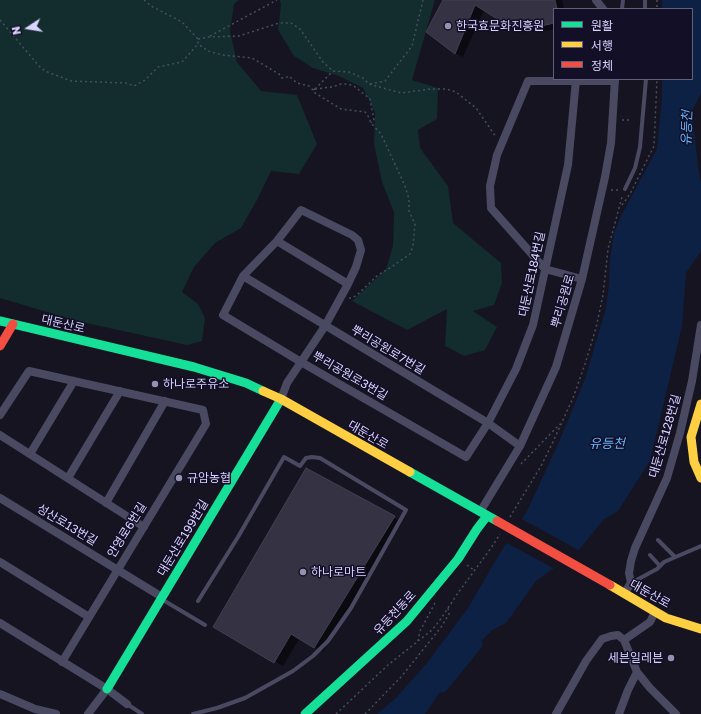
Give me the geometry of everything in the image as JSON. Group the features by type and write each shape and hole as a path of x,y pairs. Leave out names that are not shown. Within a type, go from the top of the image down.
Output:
{"main road":[{"name":"대둔산로","path":"0,321 194,367 246,383 281,399 666,618 701,630"},
{"path":"0,346 13,324"},
{"name":"대둔산로199번길","path":"107,689 281,399"},
{"path":"701,404 691,437 694,462 701,478"},
{"path":"701,432 701,456"},
{"name":"유등천동로","path":"305,714 407,621 458,559 477,529 484,514"}],"street":[{"path":"596,0 602,8"},
{"name":"대둔산로184번길","path":"466,457 488,423 516,369 533,325 568,165 576,80"},
{"path":"582,279 545,269 491,208 490,186 497,155 528,81 615,80"},
{"name":"뿌리공원로","path":"484,514 520,446 556,367 582,279 605,177 610,143 615,80"},
{"path":"243,276 277,241 301,210 352,235 358,240 361,250 356,267 348,284 325,326 287,383 281,399"},
{"path":"277,241 348,284"},
{"name":"뿌리공원로3번길","path":"243,276 223,315 301,362 466,457"},
{"name":"뿌리공원로7번길","path":"243,276 488,423 520,446"},
{"name":"대둔산로128번길","path":"631,583 629,573 635,548 667,478 680,433 692,381 701,325"},
{"path":"0,415 29,371 165,401 106,503"},
{"path":"30,454 74,381"},
{"path":"68,478 120,391"},
{"name":"안영로6번길","path":"62,662 206,424 203,410 165,401"},
{"path":"0,435 144,527"},
{"name":"성산로13번길","path":"0,498 161,598"},
{"path":"0,562 89,617"},
{"path":"624,594 631,583"},
{"path":"624,640 650,622 655,612"},
{"path":"0,623 107,689 127,704"},
{"path":"556,714 586,661 602,639 618,635 624,640 637,672 650,688 676,714"},
{"path":"619,714 637,672"},
{"path":"88,714 107,689"},
{"path":"0,694 35,709 56,714"}],"lane":[{"path":"623,190 635,168 640,147 646,80"},
{"path":"193,714 217,708 245,698 292,671 313,656 328,641 351,608 406,510 320,458 306,458 300,466 284,457 238,537 198,601"},
{"path":"658,540 675,557"},
{"path":"631,583 660,566 664,562 701,546"},
{"path":"650,555 660,566"},
{"path":"161,598 205,625"},
{"path":"127,704 142,714"}],"path":[{"path":"0,20 45,71 71,81 126,83 134,86 145,80 158,67 182,62 198,44 198,40 182,22 151,6 144,0"},
{"path":"198,40 209,37 277,0"},
{"path":"368,84 385,81 412,46 423,0"},
{"path":"209,37 239,36 279,23 291,23 300,29 322,62 333,71 349,72 362,78 368,84 401,93 430,89 446,89 456,92 476,108 501,145"},
{"path":"198,44 210,52 252,58 279,74 282,78 289,76 297,84 309,86 314,89 319,96 341,109 365,112 371,123 381,134 408,193 409,211 415,224 413,246 410,254 378,275 356,296 350,299 340,299"},
{"path":"314,89 333,71"},
{"path":"621,205 630,194 654,146 657,80"},
{"path":"314,89 332,87 340,84 354,86 370,99 374,120 371,123"},
{"path":"622,120 630,120"},
{"path":"611,190 623,190"},
{"path":"508,520 541,466 575,392 596,328 603,296 608,249 622,197"},
{"path":"521,464 562,422"},
{"path":"336,714 388,665 432,630 491,548 500,533"},
{"path":"418,641 420,631 435,603"},
{"path":"364,714 401,677 442,626 449,614 448,608"}],"green space":[{"path":"0,0 239,0 234,4 230,31 237,62 261,91 297,95 317,144 299,174 271,171 241,228 215,243 194,267 182,292 198,304 205,318 202,341 187,345 77,321 0,298"},
{"path":"280,0 435,0 412,80 438,88 437,119 418,130 420,148 448,186 453,223 501,263 502,283 494,305 473,311 497,327 485,350 464,356 445,346 447,309 407,330 352,301 386,269 393,246 394,212 382,182 374,144 375,112 363,88 339,76 313,68 294,56 278,30 281,5"}],"water":[{"name":"유등천","path":"662,0 701,0 701,93 692,111 701,183 701,251 686,273 682,326 650,461 618,511 604,519 579,550 536,581 506,623 492,630 457,667 425,714 377,714 396,698 427,663 468,608 500,553 527,511 559,442 585,379 606,308 614,233 621,216 657,149 662,98 662,80 693,80 693,8 662,8"}],"pier":[{"path":"520,518 580,551 555,569 505,542"}],"building":[{"name":"한국효문화진흥원","path":"443,0 555,0 557,8 553,8 553,23 533,28 502,22 475,5 455,54 426,32"},
{"name":"하나로마트","path":"306,468 395,516 314,648 291,634 274,663 213,627"}],"waterway":[{"name":"유등천","path":"442,686 476,644"}],"traffic: fast":[{"path":"0,321 194,367 246,383 263,391"},
{"path":"107,689 281,399"},
{"path":"410,472 497,521"},
{"path":"305,714 407,621 458,559 487,516"}],"traffic: slow":[{"path":"263,391 281,399 410,472"},
{"path":"701,404 691,437 694,462 701,478"},
{"path":"610,585 666,618 701,629"}],"traffic: jam":[{"path":"0,346 13,324"},
{"path":"497,521 610,585"}],"place":[{"name":"한국효문화진흥원","path":"448,26"},
{"name":"하나로주유소","path":"155,384"},
{"name":"규암농협","path":"179,478"},
{"name":"하나로마트","path":"303,572"},
{"name":"세븐일레븐","path":"671,658"}]}
